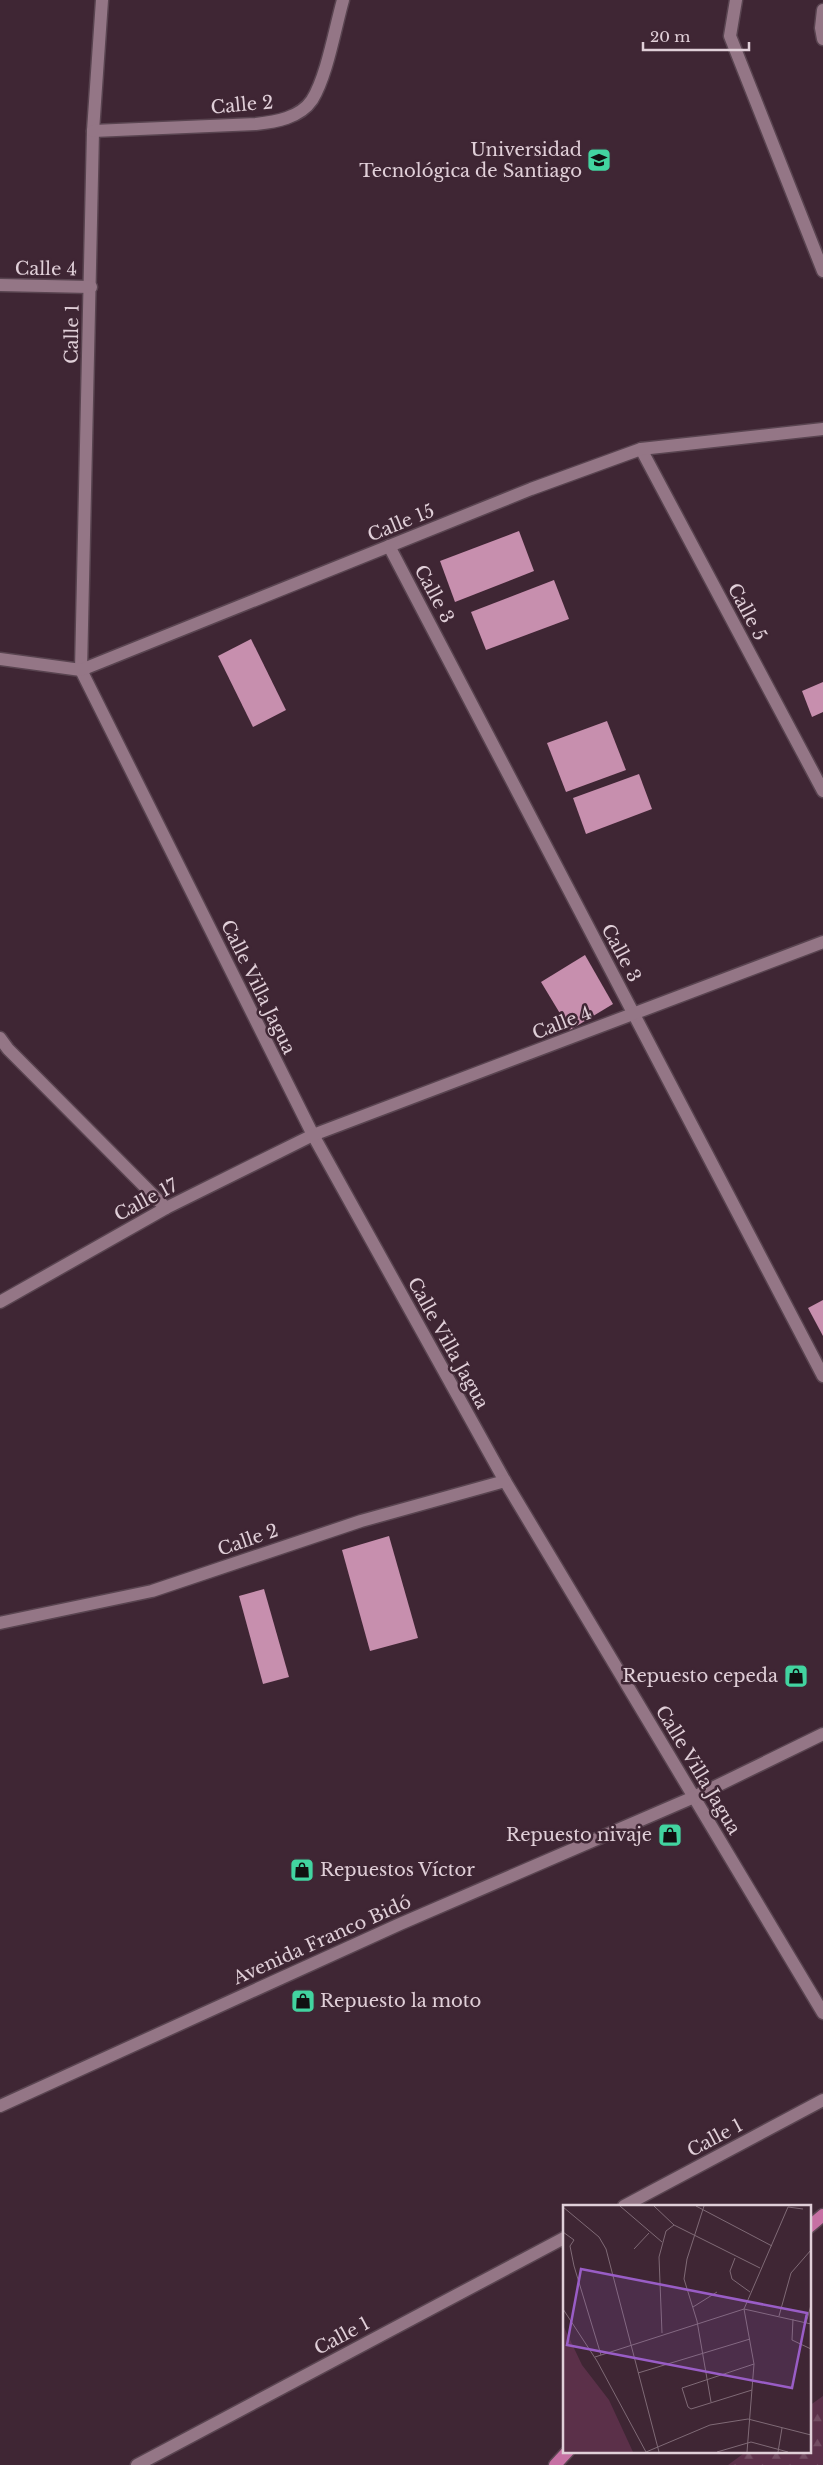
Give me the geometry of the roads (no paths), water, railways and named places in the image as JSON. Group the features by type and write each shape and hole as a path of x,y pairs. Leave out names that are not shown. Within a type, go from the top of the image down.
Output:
{"main road":[{"path":"810,2226 823,2215"},
{"path":"555,2465 567,2452"}],"street":[{"name":"Calle 1","path":"82,670 93,131 102,0"},
{"name":"Calle 2","path":"93,131 256,124 277,122 296,114 311,101 320,81 343,0"},
{"path":"736,0 730,36 823,271"},
{"path":"823,10 821,28 823,39"},
{"name":"Calle 4","path":"0,285 91,287"},
{"name":"Calle 15","path":"0,660 82,670 531,489 641,449 823,429"},
{"name":"Calle 5","path":"641,449 823,791"},
{"name":"Calle 3","path":"389,546 823,1376"},
{"name":"Calle Villa Jagua","path":"82,670 312,1136 505,1481 823,2013"},
{"name":"Calle 4","path":"312,1136 823,942"},
{"path":"0,1038 8,1049 166,1208"},
{"name":"Calle 17","path":"0,1302 166,1208 312,1136"},
{"name":"Calle 2","path":"0,1623 152,1591 360,1521 505,1481"},
{"name":"Avenida Franco Bidó","path":"0,2106 400,1924 694,1797 823,1734"},
{"name":"Calle 1","path":"626,2205 823,2100"},
{"name":"Calle 1","path":"137,2465 563,2239"}],"place":[{"name":"Universidad Tecnológica de Santiago","path":"599,160"},
{"name":"Repuesto cepeda","path":"796,1676"},
{"name":"Repuesto nivaje","path":"670,1835"},
{"name":"Repuestos Víctor","path":"302,1870"},
{"name":"Repuesto la moto","path":"303,2001"}]}
